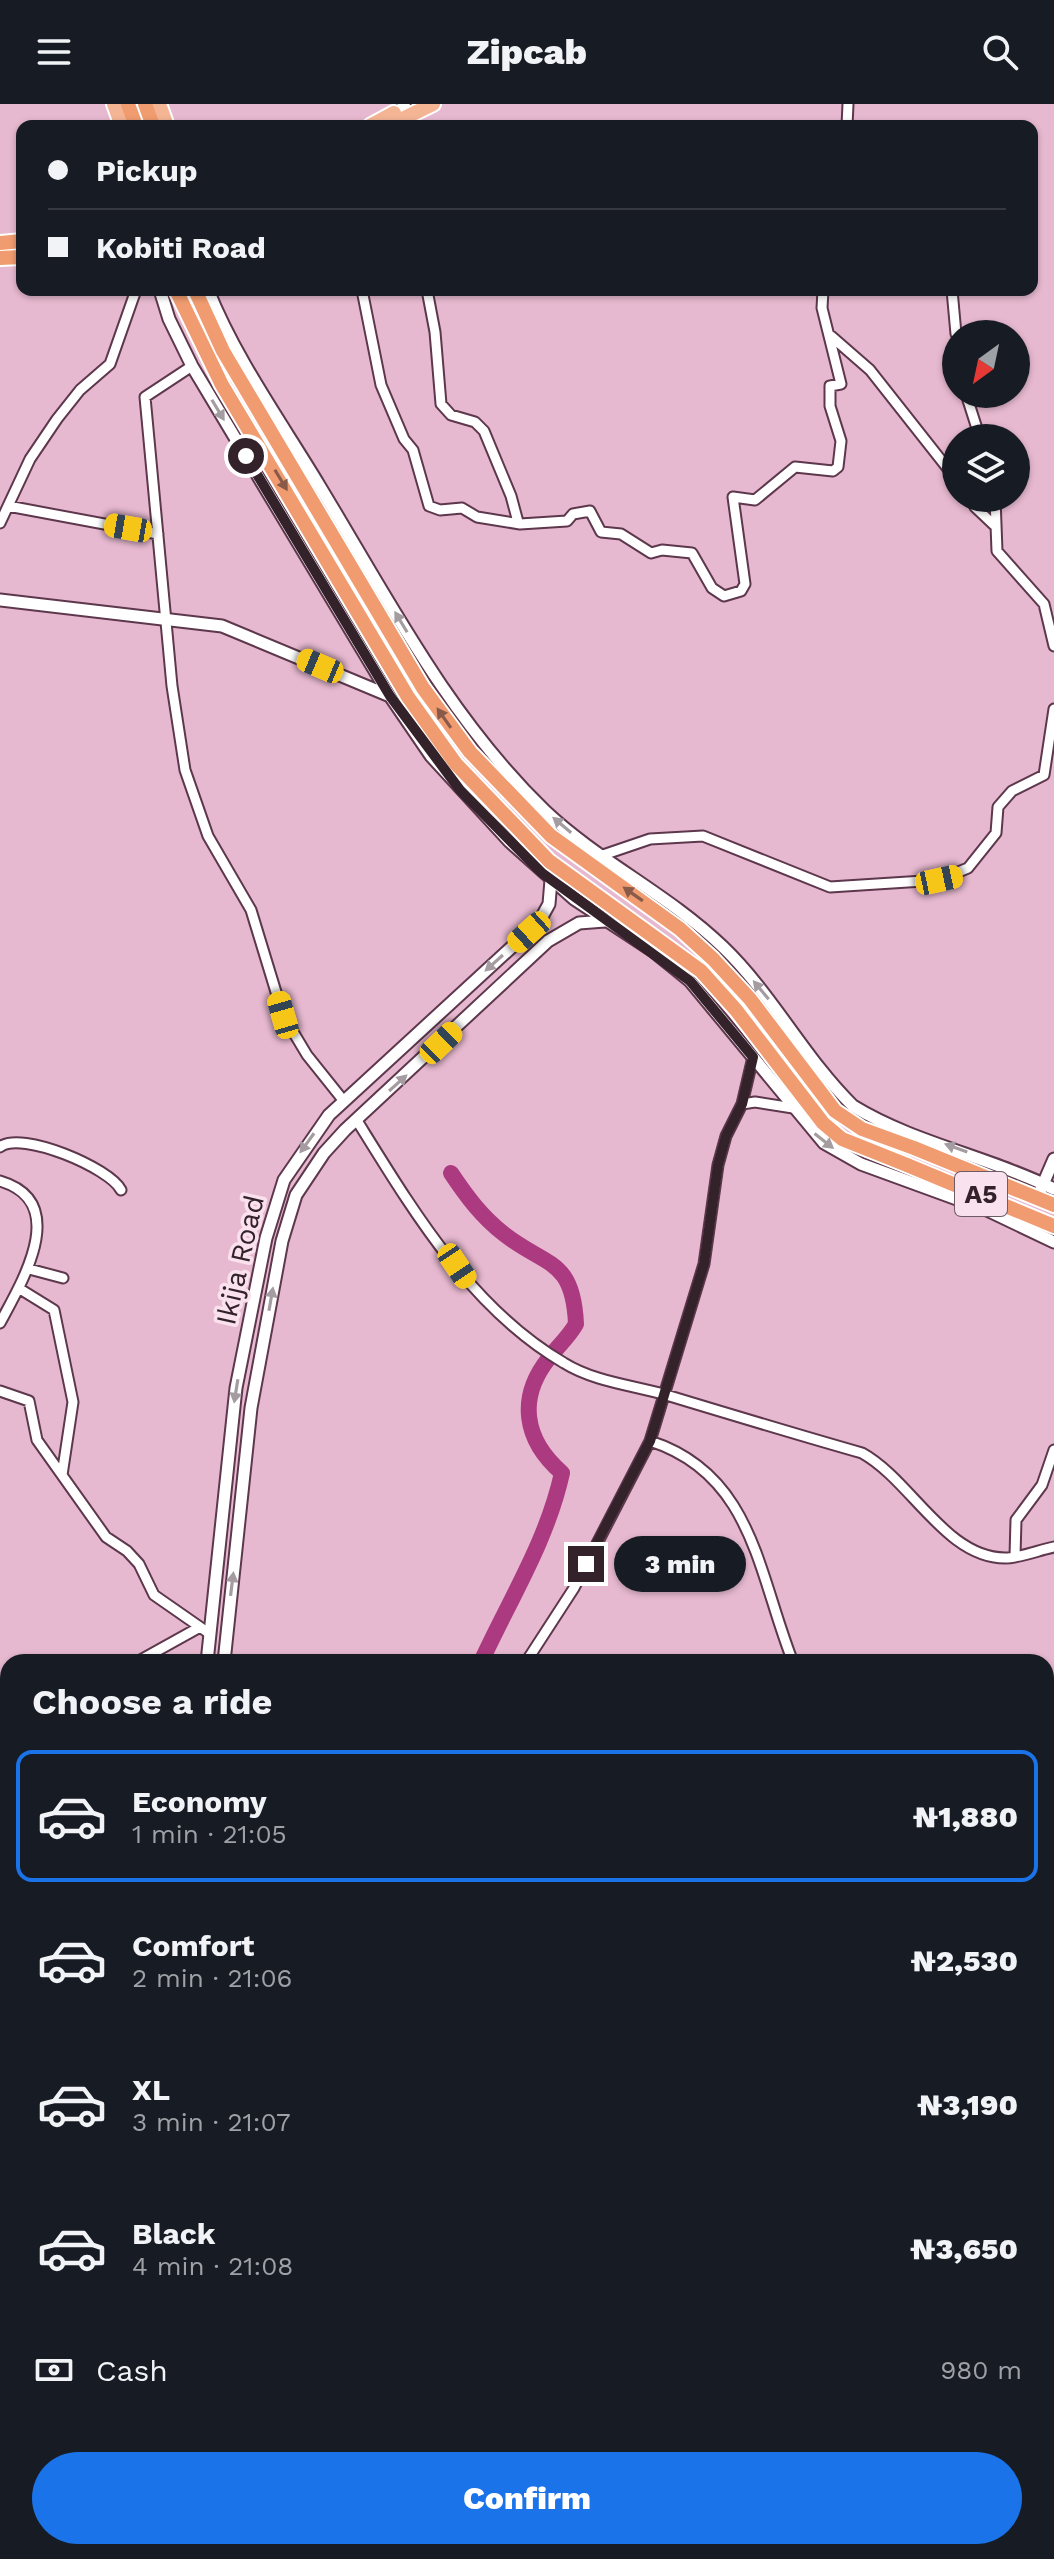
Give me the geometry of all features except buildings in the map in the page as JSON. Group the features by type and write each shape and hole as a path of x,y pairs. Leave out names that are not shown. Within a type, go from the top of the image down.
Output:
{"highway":[{"name":"A5","path":"179,296 222,385 408,697 456,764 549,861 701,971 736,1010 823,1123 842,1139 1026,1220 1054,1226"},
{"name":"A5","path":"198,296 238,376 423,688 464,746 544,830 660,913 713,959 750,999 835,1111 862,1129 1045,1190 1054,1205"}],"main road":[{"path":"382,120 407,107 433,104"}],"street":[{"path":"0,523 30,459 57,419 80,390 110,364 134,296"},
{"path":"162,296 169,319 192,366 390,696 460,790 551,880 653,951 690,981 824,1143 844,1156 1026,1220 1054,1242"},
{"path":"211,296 258,384 435,679 469,727 556,821 684,912 724,948 763,991 853,1106 879,1120 1045,1190 1054,1159"},
{"path":"364,296 377,350 381,385 404,439 413,450 429,506 440,510 462,508 477,517 518,522 567,521 573,514 590,511 601,532 621,534 651,553 689,552 717,593 731,595 741,591 744,575 733,497 755,500 795,467 833,471 838,467 841,441 830,406 830,386 841,384 822,308 823,296"},
{"path":"428,296 435,332 441,404 451,415 475,422 484,431 511,496 518,522"},
{"path":"953,296 955,320"},
{"path":"831,336 870,370 942,461"},
{"path":"192,366 145,397 172,686 185,770 208,836 245,895 283,1015 307,1055 343,1100"},
{"path":"8,506 158,534"},
{"path":"980,512 994,525"},
{"path":"994,512 997,551 1044,604 1054,646"},
{"path":"0,600 232,629 390,696"},
{"path":"603,855 650,839 703,836 830,887 875,886 955,876 968,868 993,838 998,807 1012,791 1044,775 1054,709"},
{"name":"Ikija Road","path":"206,1654 205,1631 236,1388 266,1238 284,1180 295,1159 343,1100 539,922 549,904 551,880"},
{"path":"653,951 684,912"},
{"name":"Ikija Road","path":"225,1654 251,1408 285,1229 296,1195 309,1172 356,1119 548,941 579,923 608,921"},
{"path":"531,1654 574,1588 650,1441 704,1264 726,1136 742,1104 753,1057"},
{"path":"742,1104 755,1102 793,1108"},
{"path":"356,1119 400,1189 471,1287 564,1364 862,1453 880,1463 953,1540 981,1554 1006,1558 1054,1547"},
{"path":"0,1147 17,1141 49,1149 113,1178 121,1190"},
{"path":"0,1181 29,1196 37,1223 29,1269 0,1323"},
{"path":"29,1269 63,1278"},
{"path":"20,1289 54,1310 65,1354 73,1402 62,1475"},
{"path":"0,1391 29,1401 37,1440 106,1537 127,1551 139,1564 154,1595 205,1631"},
{"path":"650,1441 712,1474 738,1510 790,1654"},
{"path":"1015,1556 1016,1520 1042,1485 1054,1450"},
{"path":"155,1654 205,1631"}],"waterway":[{"path":"451,1173 475,1206 496,1227 563,1275 574,1303 576,1324 539,1373 529,1403 529,1418 539,1447 562,1473 537,1546 485,1654"}],"route":[{"path":"246,456 390,696 431,756 542,873 574,899 653,951 690,981 753,1057 742,1104 726,1136 718,1165 704,1264 650,1441 586,1564"}]}
